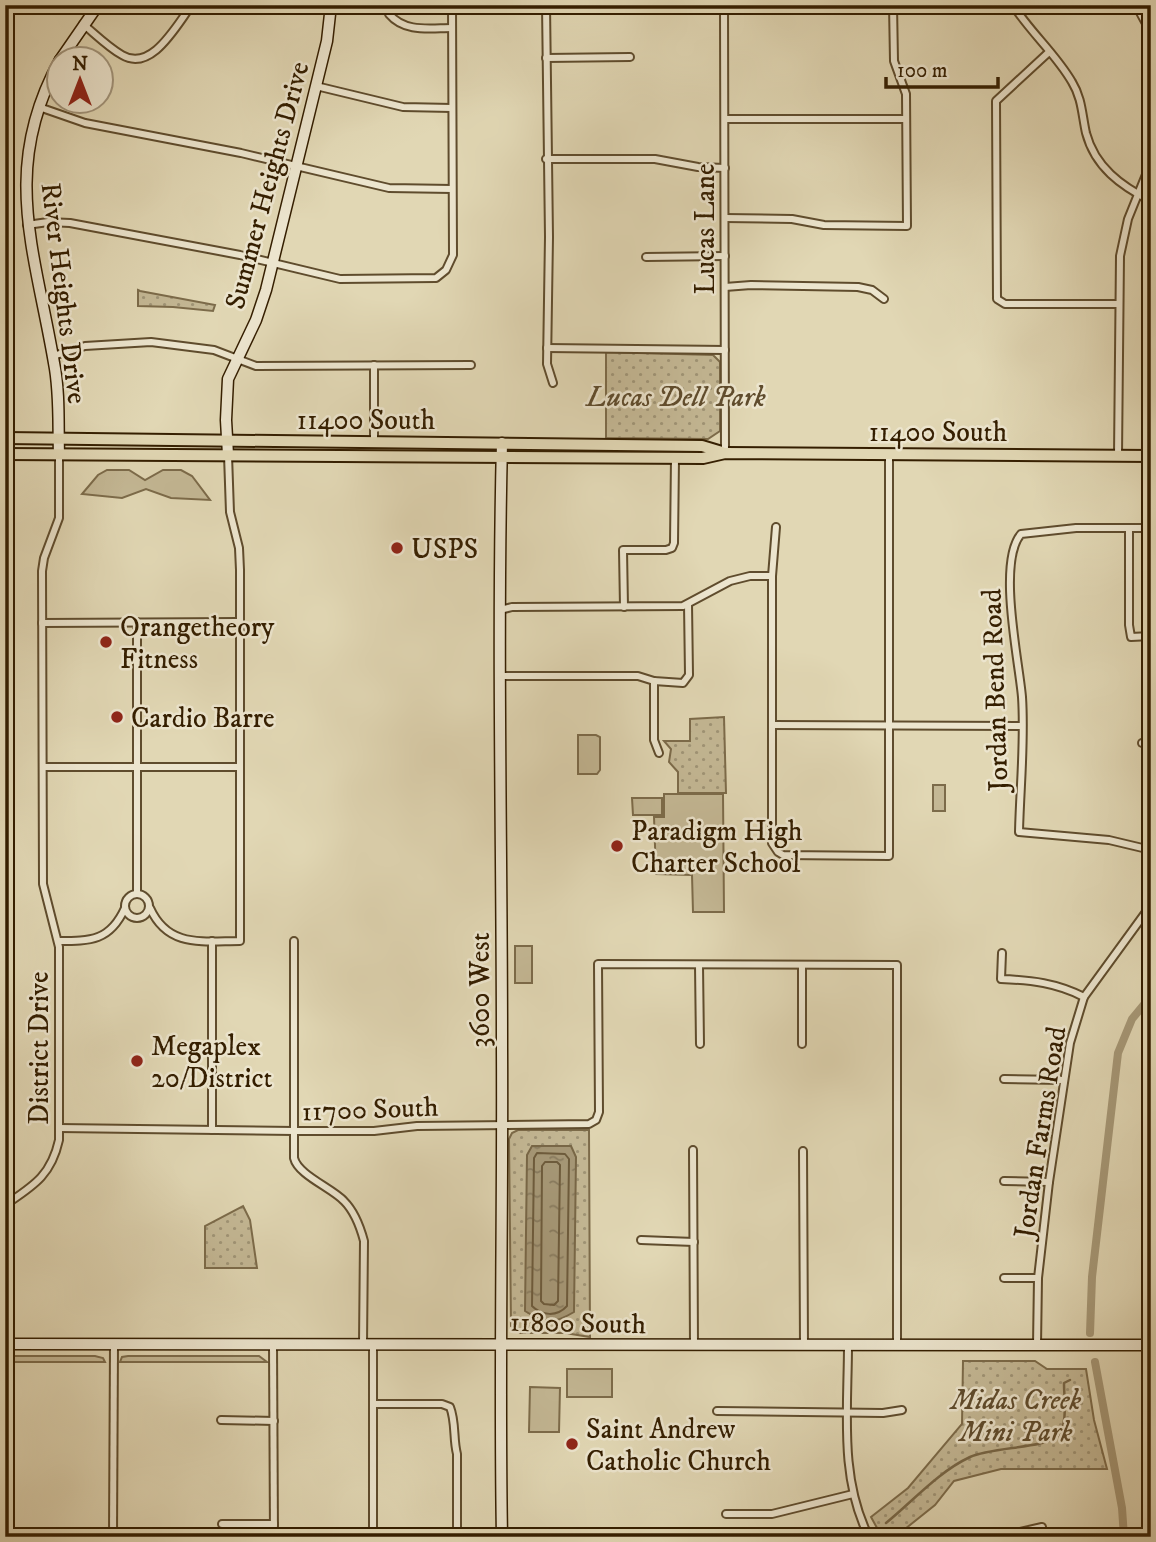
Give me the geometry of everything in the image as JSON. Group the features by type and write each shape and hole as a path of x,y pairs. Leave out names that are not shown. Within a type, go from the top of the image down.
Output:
{"main road":[{"name":"River Heights Drive","path":"69,46 98,5"},
{"name":"Summer Heights Drive","path":"228,456 228,385 231,369 259,313 273,263 329,32 331,5"},
{"name":"River Heights Drive","path":"46,91 39,107 26,167 27,225 57,381 59,454"},
{"name":"11400 South","path":"5,438 702,446 725,453"},
{"path":"311,456 321,449 371,447 374,442"},
{"path":"375,456 381,448 428,447 460,442"},
{"name":"3600 West","path":"502,443 502,1537"},
{"name":"11400 South","path":"5,454 674,458 703,458 725,453 1151,456"},
{"name":"11800 South","path":"5,1344 1151,1345"}],"street":[{"path":"83,24 120,54 129,59 139,59 158,48 192,5"},
{"path":"27,225 70,223 345,279 430,279 446,271 453,256 452,5"},
{"path":"546,5 549,227 547,366 553,383"},
{"name":"Lucas Lane","path":"724,5 725,453"},
{"path":"725,218 792,219 824,225 906,226 905,90 894,61 893,5"},
{"path":"1013,5 1076,89 1086,133 1095,155 1111,175 1151,201"},
{"path":"1136,5 1151,33"},
{"path":"389,14 399,24 409,27 452,29"},
{"path":"1049,52 996,101 997,299 1005,304 1118,304"},
{"path":"546,58 630,57"},
{"path":"316,86 403,107 452,108"},
{"path":"39,107 85,123 234,151 395,189 452,189"},
{"path":"725,119 906,119"},
{"path":"546,159 654,159 725,168"},
{"path":"1118,456 1118,304 1122,244 1136,193 1151,162"},
{"path":"646,257 725,256"},
{"path":"725,287 858,287 872,290 884,299"},
{"path":"53,356 85,346 151,342 206,349 261,366 471,365"},
{"path":"547,348 725,351"},
{"path":"374,365 374,442"},
{"name":"District Drive","path":"5,1205 35,1185 52,1165 59,1140 58,941 43,884 42,623 44,558 59,518 59,454"},
{"path":"776,527 772,576 771,836 774,849 783,855 889,856 889,454"},
{"path":"125,908 129,915 159,925 181,939 240,941 239,548 230,512 228,456"},
{"path":"624,607 623,550 666,550 672,548 674,543 674,458"},
{"name":"Jordan Bend Road","path":"1129,528 1076,528 1021,534 1016,540 1011,558 1015,654 1022,696 1019,832 1109,840 1151,850"},
{"path":"1151,528 1129,528 1131,637 1151,636"},
{"path":"500,610 512,607 678,607 730,581 750,576 772,576"},
{"path":"500,676 638,676 654,681 679,683 688,678 688,604"},
{"path":"137,622 137,893"},
{"path":"42,623 239,622"},
{"path":"654,681 654,740 659,753"},
{"path":"772,725 1022,726"},
{"path":"1142,743 1151,743"},
{"path":"43,767 240,767"},
{"path":"118,924 128,898 137,893"},
{"path":"137,893 147,898 149,908 159,925"},
{"name":"Jordan Farms Road","path":"1037,1345 1038,1278 1070,1043 1084,997 1151,905"},
{"path":"58,941 89,940 105,935 118,924 146,914 149,908"},
{"path":"212,941 212,1130"},
{"path":"294,941 296,1164 344,1200 361,1230 363,1241 373,1404 373,1537"},
{"path":"1002,953 1001,979 1037,981 1066,988 1084,997"},
{"name":"11700 South","path":"59,1128 294,1131 589,1124 596,1120 599,1112 598,964 699,965"},
{"path":"700,1044 699,965 897,965 897,1344"},
{"path":"802,966 803,1044"},
{"path":"1004,1079 1063,1080"},
{"path":"693,1150 695,1345"},
{"path":"803,1151 804,1345"},
{"path":"1003,1181 1049,1182"},
{"path":"641,1240 694,1241"},
{"path":"1004,1278 1038,1278"},
{"path":"113,1537 114,1345"},
{"path":"273,1345 274,1537"},
{"path":"848,1345 849,1469 853,1494 869,1537"},
{"path":"373,1404 442,1404 450,1407 457,1454 457,1537"},
{"path":"717,1411 883,1413 902,1410"},
{"path":"222,1420 274,1422"},
{"path":"726,1514 772,1514 853,1494"},
{"path":"222,1524 274,1524"},
{"path":"997,1537 1042,1527"}],"green space":[{"path":"138,290 215,305 213,311 138,306"},
{"name":"Lucas Dell Park","path":"606,352 713,355 720,362 720,431 708,439 606,438"},
{"path":"107,470 129,470 145,480 163,470 181,470 192,476 210,500 171,498 146,489 122,498 82,494 98,475"},
{"path":"724,717 726,793 678,793 678,772 669,762 671,749 664,741 690,741 690,719"},
{"path":"578,735 600,737 600,770 597,774 578,774"},
{"path":"933,785 945,785 945,811 933,811"},
{"path":"664,794 723,794 724,912 693,912 692,875 656,874 654,817 664,817"},
{"path":"632,798 662,798 662,815 633,815"},
{"path":"515,946 532,946 532,983 515,983"},
{"path":"518,1130 589,1130 590,1337 565,1333 520,1333 511,1326 509,1139 512,1133"},
{"path":"243,1206 250,1220 257,1268 205,1268 205,1226"},
{"path":"5,1356 95,1356 103,1358 105,1362 5,1362"},
{"path":"259,1356 267,1362 120,1362 122,1357"},
{"name":"Midas Creek Mini Park","path":"963,1361 1035,1361 1047,1369 1086,1369 1094,1420 1107,1469 1001,1469 954,1481 935,1505 895,1537 882,1537 871,1517 908,1488 962,1424"},
{"path":"567,1369 612,1369 612,1397 567,1397"},
{"path":"530,1387 560,1388 559,1432 529,1432"}],"water":[{"path":"532,1146 571,1146 576,1157 574,1312 550,1321 525,1311 527,1155"}],"waterway":[{"path":"1090,1333 1092,1277 1118,1053 1132,1019 1151,996"},
{"path":"1095,1362 1122,1508 1124,1537"},
{"path":"886,1523 958,1463 979,1454 1042,1443 1058,1436 1064,1418 1064,1383 1070,1380"}],"place":[{"name":"USPS","path":"397,548"},
{"name":"Orangetheory Fitness","path":"106,642"},
{"name":"Cardio Barre","path":"117,717"},
{"name":"Paradigm High Charter School","path":"617,846"},
{"name":"Megaplex 20/District","path":"137,1061"},
{"name":"Saint Andrew Catholic Church","path":"572,1444"}]}
